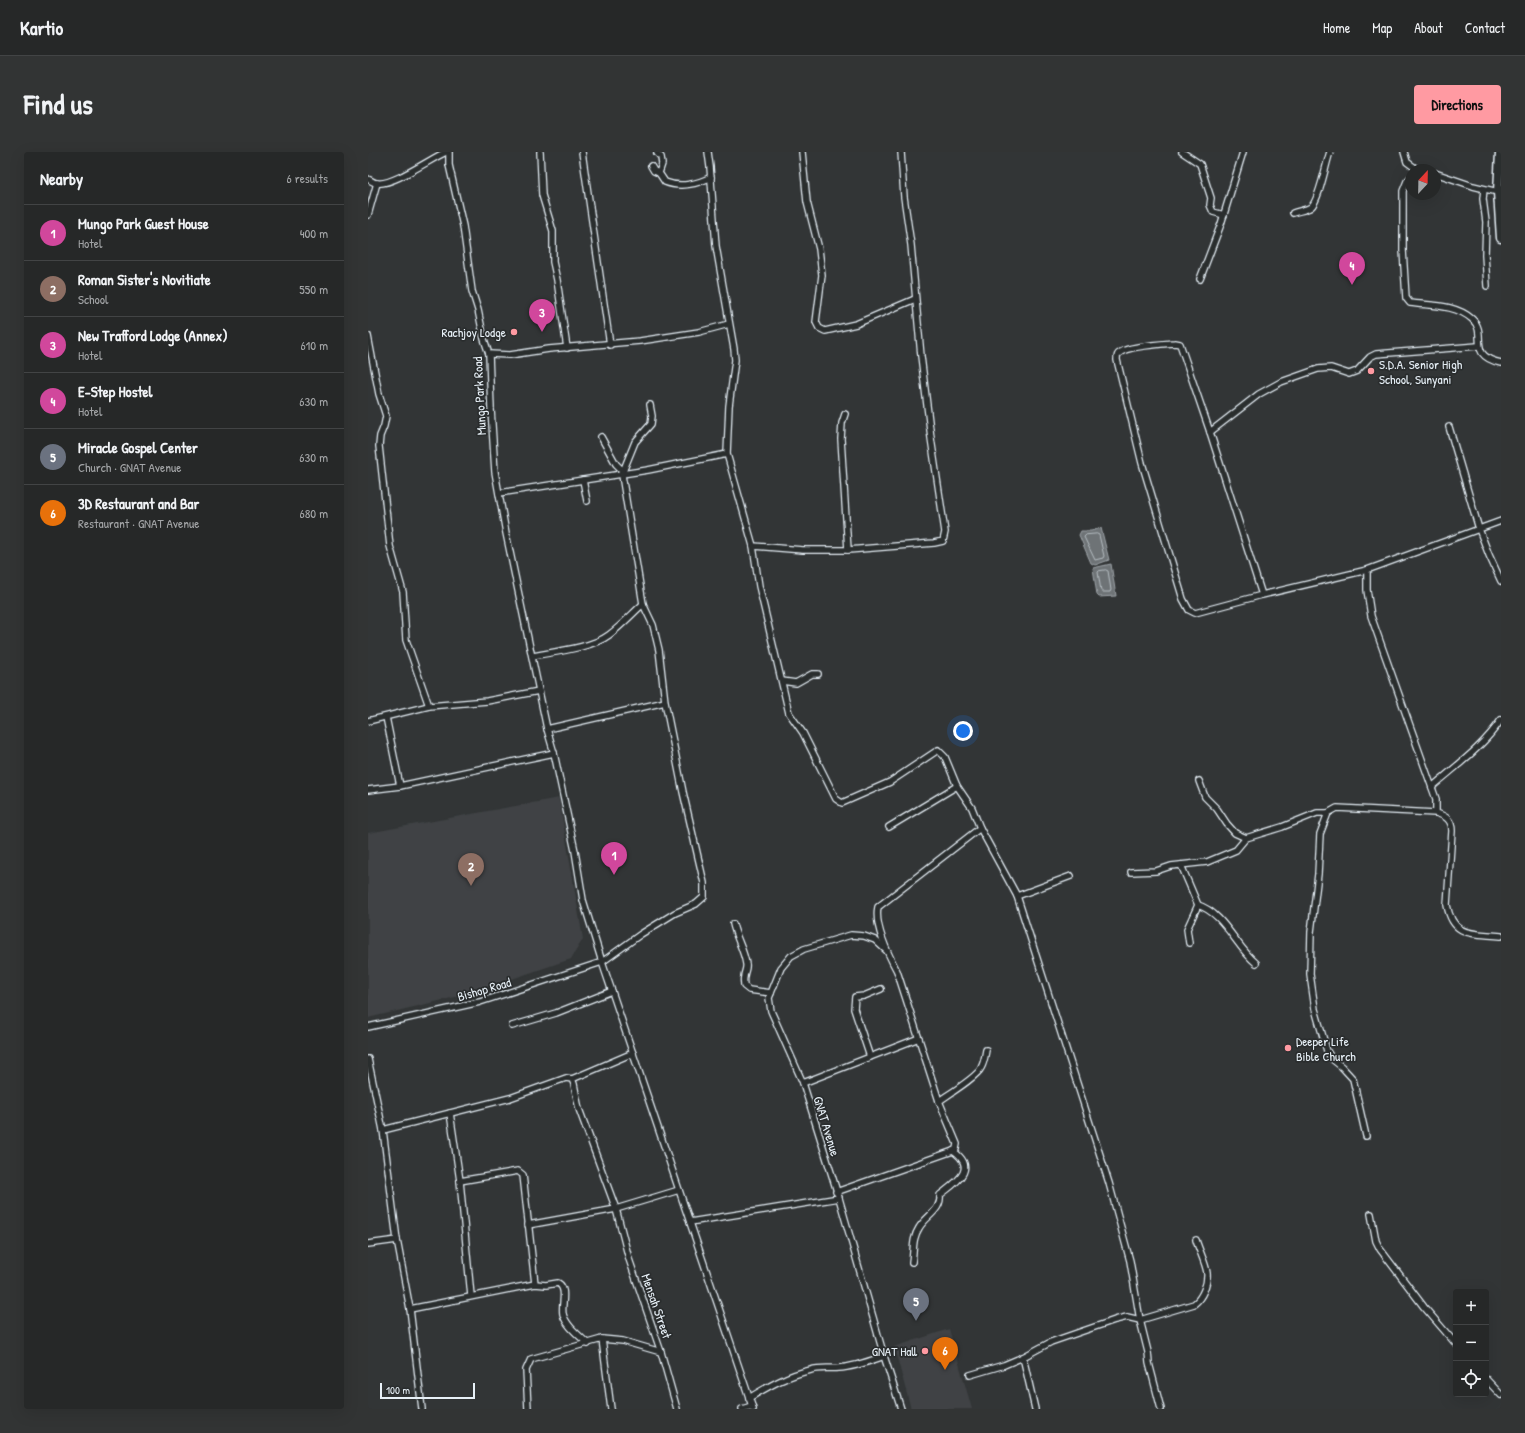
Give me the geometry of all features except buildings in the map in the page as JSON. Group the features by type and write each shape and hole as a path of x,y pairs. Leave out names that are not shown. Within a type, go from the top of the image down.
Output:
{"main road":[{"path":"1500,152 1498,192 1501,238"}],"street":[{"name":"Mungo Park Road","path":"447,152 463,226 472,291 489,354 495,472 506,534 546,729 554,753 575,851 583,900 602,962 752,1407"},
{"path":"368,179 377,183 389,182 434,157 447,152"},
{"path":"540,152 542,195 553,231 553,262 567,348"},
{"path":"582,152 610,344"},
{"path":"708,152 716,246 735,360 729,406 727,454 753,546 759,586 789,713 803,733 838,802 842,803 890,782 938,750 945,757 957,786 972,808 980,828 1017,896 1109,1183 1130,1261 1149,1363 1161,1409"},
{"path":"802,152 807,202 820,249 822,275 816,322 819,328 825,332 856,324 915,299"},
{"path":"753,546 803,550 848,550 943,541 945,532 931,438 915,299 901,152"},
{"path":"1182,152 1200,164 1211,198 1210,205 1213,212 1224,215"},
{"path":"1200,279 1224,215 1243,152"},
{"path":"1293,213 1311,208 1320,190 1330,152"},
{"path":"1404,152 1407,162 1410,164"},
{"path":"657,153 662,157 662,164 659,173"},
{"path":"651,166 654,171 659,173 665,182 681,185 701,182 711,177"},
{"path":"1441,175 1498,192"},
{"path":"368,215 377,183"},
{"path":"1405,184 1403,191 1403,250 1406,298 1410,303 1438,305 1452,308 1466,315 1479,327 1478,346 1481,352 1501,363"},
{"path":"1484,189 1483,199 1486,222 1485,255 1487,286"},
{"path":"489,354 510,355 542,350 610,344 699,332 729,324"},
{"path":"368,336 378,394 386,416 378,446 390,546 403,592 406,640 429,706"},
{"path":"1262,595 1180,344 1175,343 1131,349 1119,353 1117,360 1142,463 1183,599 1189,610 1194,613 1367,570 1501,521"},
{"path":"1210,432 1259,394 1281,382 1318,369 1331,368 1349,374 1357,371 1370,357 1376,354 1478,346"},
{"path":"622,474 635,442 651,424 652,416 650,405"},
{"path":"844,414 841,440 848,550"},
{"path":"1449,427 1479,529 1488,555 1501,581"},
{"path":"546,729 665,702 659,650 653,625 643,604 621,469 616,464 601,437"},
{"path":"499,493 622,474 727,454"},
{"path":"583,480 587,501"},
{"path":"1367,570 1367,590 1371,616 1436,799 1436,813"},
{"path":"532,656 601,640 609,635 643,604"},
{"path":"782,682 796,683 812,674 818,674"},
{"path":"368,721 429,706 487,701 539,691"},
{"name":"Bishop Road","path":"368,1027 480,1002 602,962 641,934 675,913 696,904 704,897 704,883 683,792 665,702"},
{"path":"386,717 400,786"},
{"path":"1432,787 1478,747 1494,731 1501,720"},
{"path":"368,790 400,786 554,753"},
{"path":"1199,781 1205,797 1217,809 1227,824 1235,833 1246,838"},
{"path":"889,827 957,786"},
{"path":"1132,872 1156,871 1171,866 1207,862 1236,850 1246,838 1282,828 1317,814 1328,813 1337,808 1436,813 1452,822 1447,905 1449,917 1455,926 1465,932 1501,936"},
{"path":"1328,813 1320,834 1318,874 1311,932 1310,974 1315,1009 1327,1051 1332,1059 1353,1079 1366,1136"},
{"path":"836,1192 953,1152 956,1148 957,1144 939,1101 897,971 887,951 876,916 878,907 980,828"},
{"path":"1181,865 1198,904 1206,907 1216,917 1241,945 1248,956 1256,963"},
{"path":"1017,896 1071,876"},
{"path":"1189,943 1187,929 1198,904"},
{"path":"733,924 746,962 744,986 749,990 771,993"},
{"name":"GNAT Avenue","path":"887,951 876,940 852,934 804,949 791,956 781,968 769,998 771,1011 802,1083 839,1198 884,1356 901,1409"},
{"path":"870,1057 854,1009 855,997 864,996 881,989"},
{"path":"512,1026 556,1013 612,991"},
{"path":"802,1083 919,1038"},
{"path":"939,1101 974,1077 981,1070 986,1050"},
{"path":"383,1130 510,1098 566,1078 572,1079 633,1054"},
{"path":"368,1058 383,1130 397,1240 410,1309 422,1409"},
{"name":"Mensah Street","path":"572,1079 580,1109 616,1209 629,1259 661,1352 678,1409"},
{"path":"450,1113 460,1181 471,1296"},
{"path":"912,1262 913,1242 918,1228 935,1211 941,1200 940,1195 964,1173 965,1169 962,1161 953,1152"},
{"path":"460,1181 518,1171 521,1172 523,1175 535,1284"},
{"path":"528,1225 616,1209 679,1190"},
{"path":"690,1222 839,1198"},
{"path":"1371,1214 1376,1241 1380,1249 1424,1308 1453,1341"},
{"path":"368,1244 397,1240"},
{"path":"970,1375 1023,1357 1051,1342 1115,1320 1127,1317 1140,1320 1194,1304 1199,1300 1204,1291 1207,1274 1196,1240"},
{"path":"410,1309 535,1284 546,1285 558,1283 560,1284 563,1294 563,1314 566,1321 588,1344"},
{"path":"528,1409 526,1370 531,1359 602,1339 623,1341 661,1352"},
{"path":"602,1339 611,1409"},
{"path":"749,1398 775,1382 794,1374 813,1369 840,1368 858,1365 884,1356"},
{"path":"1023,1357 1035,1409"},
{"path":"1489,1382 1501,1395"},
{"path":"742,1409 752,1407"}],"shaded area":[{"path":"559,798 583,939 571,959 464,995 368,1018 368,833"},
{"path":"949,1329 972,1409 911,1409 894,1347"}],"water":[{"path":"1101,528 1109,560 1095,565 1091,563 1079,535 1081,531 1091,531"},
{"path":"1111,564 1116,596 1099,597 1097,595 1093,568"}],"place":[{"name":"E-Step Hostel","path":"1352,285"},
{"name":"Rachjoy Lodge","path":"514,332"},
{"name":"New Trafford Lodge (Annex)","path":"542,332"},
{"name":"S.D.A. Senior High School, Sunyani","path":"1371,371"},
{"name":"Mungo Park Guest House","path":"614,875"},
{"name":"Roman Sister's Novitiate","path":"471,886"},
{"name":"Deeper Life Bible Church","path":"1288,1048"},
{"name":"Miracle Gospel Center","path":"916,1321"},
{"name":"GNAT Hall","path":"925,1351"},
{"name":"3D Restaurant and Bar","path":"945,1370"}]}
